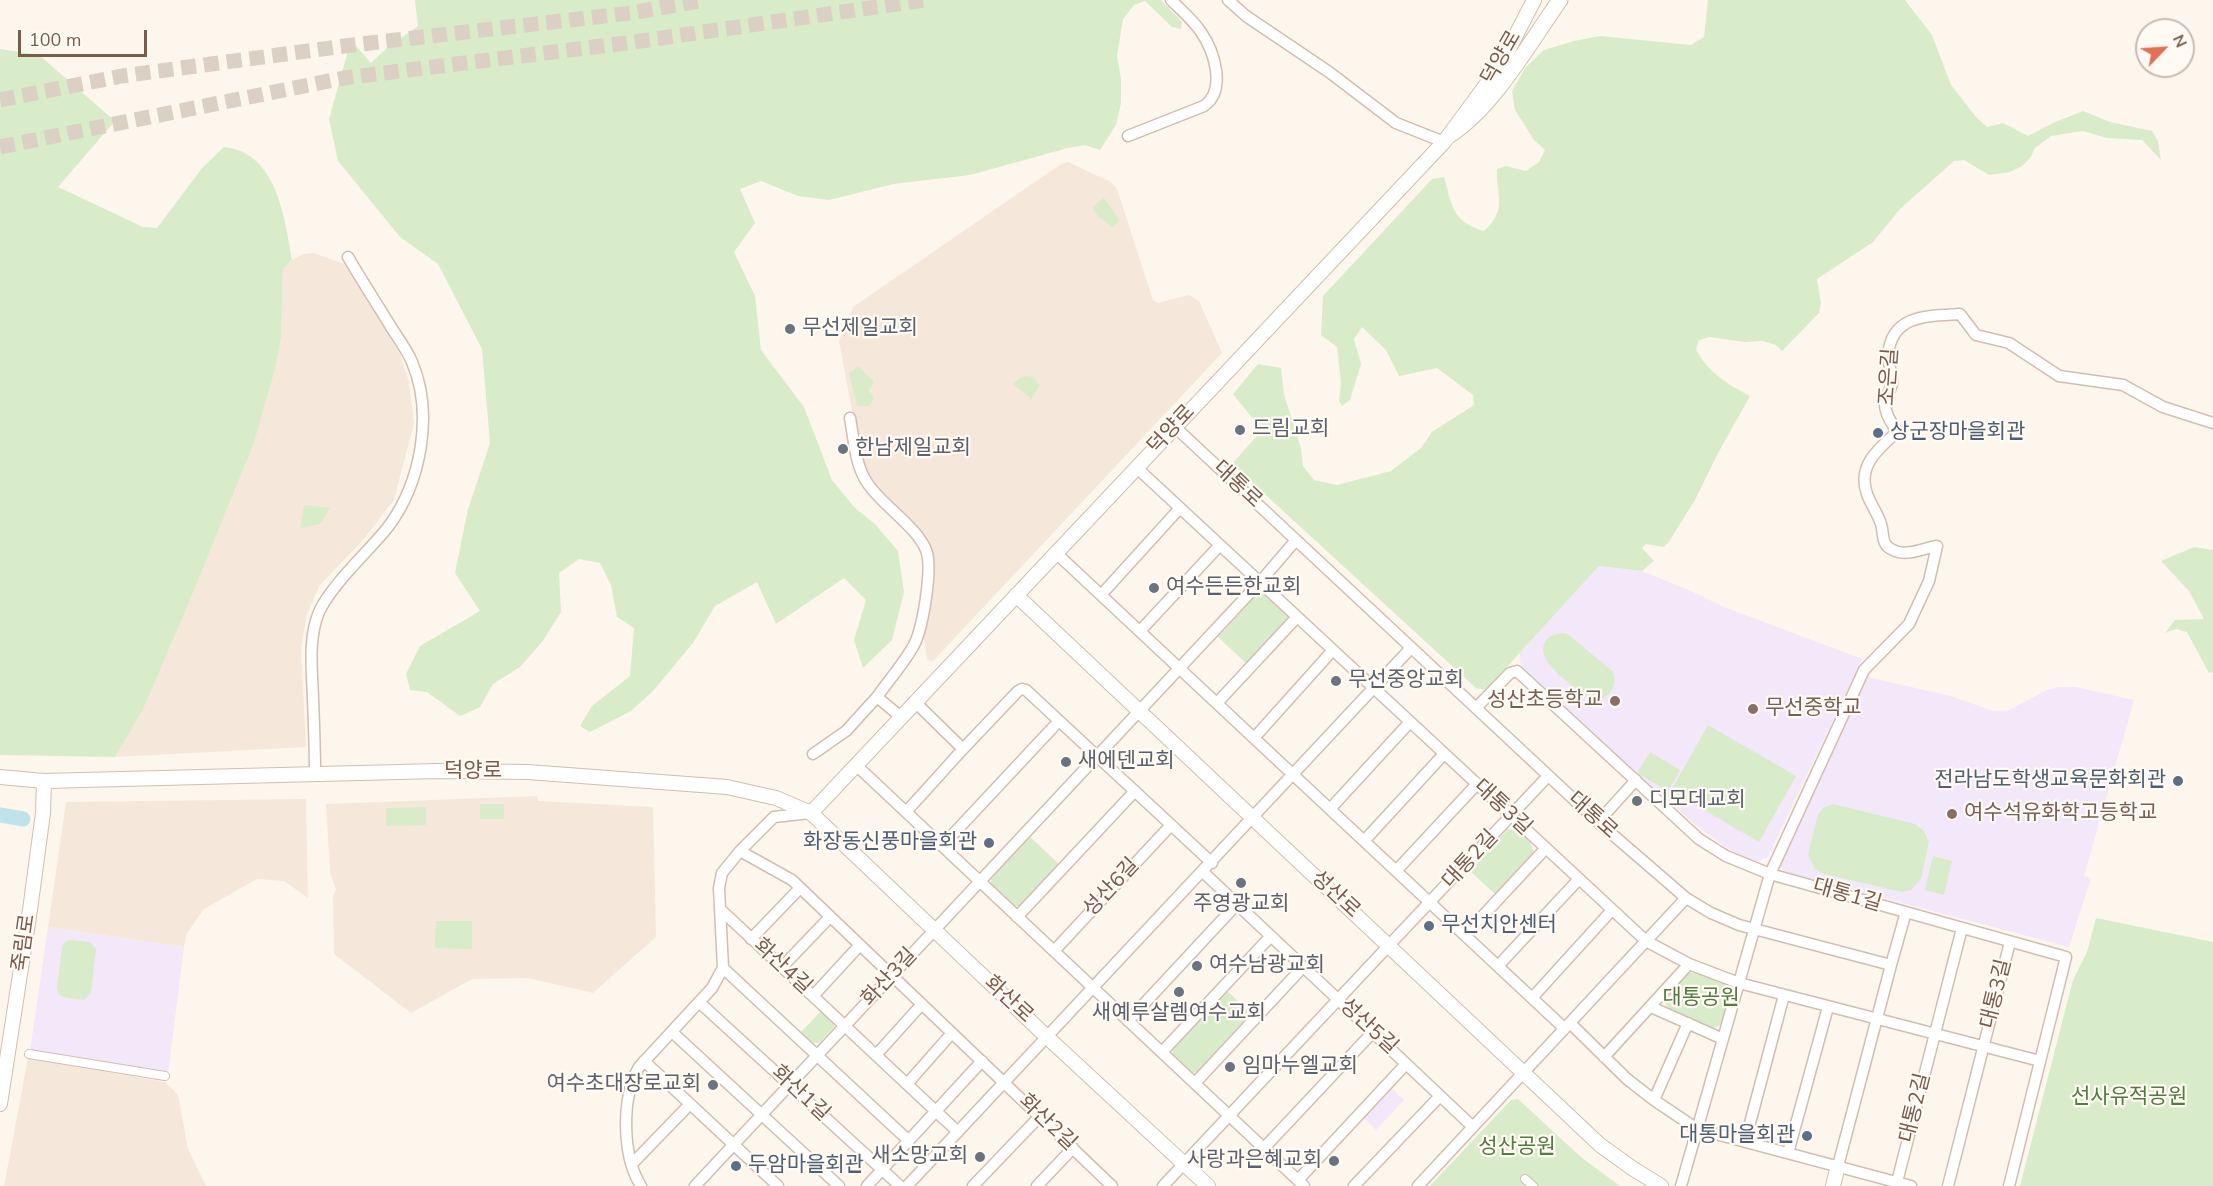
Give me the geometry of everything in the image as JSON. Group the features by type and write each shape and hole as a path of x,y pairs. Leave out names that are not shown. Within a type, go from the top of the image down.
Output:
{"main road":[{"path":"1447,139 1486,104 1560,0"}],"street":[{"path":"1128,135 1204,106 1210,102 1216,90 1214,66 1203,35 1171,0"},
{"path":"1228,0 1246,16 1329,72 1396,123 1447,139"},
{"name":"덕양로","path":"0,777 44,781 437,771 528,772 727,787 776,798 811,813 1447,139 1500,66 1534,0"},
{"path":"315,775 312,666 315,624 330,595 379,538 399,510 413,479 422,419 418,385 411,360 348,257"},
{"name":"조은길","path":"1770,874 1859,679 1867,665 1909,624 1929,581 1937,546 1912,552 1899,552 1888,547 1865,484 1865,470 1869,460 1897,432 1887,414 1885,401 1892,383 1888,361 1890,346 1895,333 1901,326 1916,319 1960,314 1976,335 2009,343 2059,376 2123,385 2163,407 2213,423"},
{"path":"813,754 846,731 877,698 918,636 926,592 928,563 925,548 868,484 861,470 850,417"},
{"name":"대통로","path":"1175,427 1548,776 1686,898 1720,918 1891,965"},
{"name":"대통3길","path":"1136,467 1646,941 1689,964 1739,983 2040,1061"},
{"path":"1101,595 1180,508"},
{"path":"979,881 1260,582 1296,540"},
{"path":"1140,631 1220,545"},
{"name":"대통2길","path":"1056,552 1532,998 1654,1100 1697,1129 1911,1186"},
{"name":"성산로","path":"1016,595 1600,1145 1661,1186"},
{"path":"1217,703 1297,617"},
{"path":"908,1186 1412,648"},
{"path":"1254,738 1333,650"},
{"name":"대통1길","path":"1476,708 1510,674 1516,671 1700,839 1726,856 1770,874 2066,957 2009,1186"},
{"path":"906,812 1022,689 1026,690 1212,863"},
{"path":"877,698 901,717"},
{"path":"915,702 963,749"},
{"path":"942,846 1059,721"},
{"path":"1330,809 1410,722"},
{"path":"1364,841 1444,754"},
{"path":"856,765 1301,1183 1406,1064"},
{"name":"대통2길","path":"1431,903 1548,776"},
{"path":"1598,822 1636,780"},
{"name":"죽림로","path":"0,1104 3,1066 41,823 44,781"},
{"path":"1396,871 1477,784"},
{"path":"1017,917 1135,791"},
{"name":"화산4길","path":"641,1186 627,1146 629,1093 635,1074 644,1061 712,988 723,968 719,888 722,873 740,851 774,818 811,813"},
{"name":"화산로","path":"811,813 1208,1186"},
{"name":"성산6길","path":"1054,951 1171,825"},
{"path":"1465,935 1546,848"},
{"name":"화산2길","path":"740,851 784,874 800,888 1005,1082 1073,1148 1105,1184"},
{"name":"성산5길","path":"1203,872 1473,1127"},
{"path":"1681,1186 1770,874"},
{"path":"1498,966 1579,879"},
{"name":"화산3길","path":"695,1186 979,881"},
{"path":"751,939 800,888"},
{"path":"1418,1186 1686,898"},
{"path":"1163,1186 1431,903"},
{"path":"1128,1021 1237,904"},
{"name":"화산4길","path":"720,909 845,1026"},
{"path":"1532,998 1612,910"},
{"path":"1833,1186 1906,912"},
{"path":"782,967 830,917"},
{"path":"1934,1034 1962,928"},
{"path":"1162,1052 1271,936"},
{"name":"대통3길","path":"1983,1047 2010,942"},
{"path":"813,996 860,945"},
{"path":"1604,1057 1689,964"},
{"path":"1195,1083 1303,967"},
{"name":"화산4길","path":"723,968 817,1055"},
{"path":"1745,1142 1784,995"},
{"name":"화산1길","path":"699,1002 900,1186"},
{"path":"876,1055 922,1004"},
{"path":"1788,1153 1828,1006"},
{"path":"1651,1007 1723,1039"},
{"path":"1654,1100 1688,1023"},
{"name":"화산3길","path":"845,1026 958,1132"},
{"path":"672,1032 839,1186"},
{"path":"1264,1148 1373,1032"},
{"path":"907,1083 952,1033"},
{"name":"대통2길","path":"1897,1182 1934,1034"},
{"path":"1948,1186 1983,1047"},
{"path":"29,1054 165,1076"},
{"path":"817,1055 909,1141"},
{"path":"644,1061 777,1186"},
{"path":"867,1186 982,1061"},
{"path":"1354,1186 1440,1096"},
{"path":"632,1164 690,1104"},
{"path":"974,1186 1040,1116"},
{"path":"1037,1186 1073,1148"},
{"path":"1525,1179 1533,1186"}],"shaded area":[{"path":"1068,162 1111,182 1117,189 1153,300 1158,303 1189,295 1199,301 1222,353 932,662 927,659 924,637 929,617 931,563 927,547 870,482 860,454 839,341 853,307 1061,164"},
{"path":"314,253 344,264 398,348 409,382 414,423 394,500 363,540 320,585 307,614 301,648 306,747 115,757 143,710 254,443 281,337 283,269 303,254"},
{"path":"1599,566 1642,571 1724,607 1862,659 1768,857 1753,863 1724,846 1695,824 1633,771 1521,666 1519,654"},
{"name":"여수석유화학고등학교","path":"1867,677 1951,696 1993,711 2009,710 2047,690 2059,687 2076,687 2134,700 2084,876 2091,878 2069,947 1784,872 1780,864"},
{"path":"537,796 538,801 653,807 656,937 593,993 528,978 472,979 411,1013 334,954 333,896 336,889 330,872 326,804"},
{"path":"306,799 308,898 284,881 257,879 204,909 187,933 184,947 48,927 66,802"},
{"path":"48,927 184,947 168,1074 30,1051"},
{"path":"28,1058 165,1082 178,1095 188,1149 206,1186 4,1186"},
{"path":"1390,1087 1404,1100 1376,1130 1363,1117"}],"green space":[{"path":"415,0 1161,0 1182,22 1181,29 1172,27 1145,1 1134,5 1123,19 1117,56 1121,79 1121,103 1116,125 1100,150 1085,145 1068,148 970,175 893,184 829,200 798,196 761,181 740,189 755,223 734,252 755,296 761,350 804,407 832,480 855,508 875,524 898,551 904,592 892,640 863,668 854,640 866,600 844,578 776,624 757,582 715,606 693,643 653,691 631,711 590,732 580,726 592,706 630,676 634,628 617,617 611,585 600,563 579,559 559,573 561,612 542,642 520,667 493,684 480,707 460,716 427,692 410,690 406,674 420,646 480,611 455,573 468,509 490,443 482,349 438,264 400,237 338,161 329,119 351,40 371,63 388,47 418,26"},
{"path":"1708,0 1905,0 1932,35 1951,85 1976,117 1987,127 2003,123 2028,136 2083,111 2110,122 2152,131 2158,141 2161,160 2142,140 2107,138 2083,131 2051,136 2035,148 2030,158 2022,166 2010,172 1989,175 1964,160 1954,161 1900,209 1873,242 1817,279 1821,303 1819,313 1782,351 1776,345 1763,341 1745,342 1709,337 1699,340 1696,349 1712,371 1750,396 1695,500 1668,543 1663,547 1646,544 1642,548 1654,561 1642,571 1599,566 1486,690 1476,688 1232,464 1262,430 1233,394 1258,364 1281,368 1284,395 1301,448 1303,466 1314,480 1337,485 1391,471 1421,448 1432,432 1474,405 1473,395 1437,368 1399,376 1386,350 1362,327 1354,339 1361,364 1350,400 1342,406 1339,401 1341,383 1337,347 1321,335 1323,296 1432,179 1444,177 1452,204 1459,217 1465,223 1484,231 1496,216 1498,209 1497,169 1506,166 1526,171 1539,162 1545,150 1534,140 1515,110 1512,91 1525,68 1544,50 1600,36 1691,45 1704,37"},
{"path":"0,49 39,55 115,121 58,187 143,227 157,228 203,167 224,147 242,152 256,161 267,174 275,190 286,226 292,260 283,269 281,337 275,369 254,443 143,710 115,757 0,755"},
{"path":"1104,198 1120,221 1112,227 1098,216 1092,207"},
{"path":"858,366 874,382 869,391 874,398 869,406 857,406 849,374"},
{"path":"1025,376 1033,377 1040,385 1031,399 1013,384"},
{"path":"304,505 330,508 320,524 300,528"},
{"path":"2194,547 2213,550 2213,672 2209,673 2187,632 2176,629 2165,633 2175,620 2204,619 2189,591 2161,561"},
{"path":"1266,591 1288,612 1288,620 1247,664 1218,637 1259,592"},
{"path":"1563,633 1569,635 1612,671 1615,679 1614,686 1604,698 1590,699 1559,675 1546,659 1543,652 1545,641"},
{"path":"1708,725 1796,776 1759,842 1671,791"},
{"path":"1650,752 1680,770 1668,791 1637,773"},
{"path":"480,804 504,804 504,819 480,819"},
{"path":"1833,804 1915,824 1924,831 1929,842 1921,879 1911,890 1902,892 1824,874 1814,868 1808,854 1818,815 1823,808"},
{"path":"426,807 426,825 386,826 386,808"},
{"path":"1508,829 1525,836 1534,852 1496,895 1470,871"},
{"path":"1030,837 1059,864 1020,906 1013,906 991,886 991,878"},
{"path":"1933,856 1952,861 1944,895 1925,890"},
{"name":"선사유적공원","path":"2096,918 2213,942 2213,1186 2020,1186 2073,980 2087,952"},
{"path":"436,921 472,921 472,949 435,948"},
{"path":"70,940 90,942 96,949 91,993 84,1000 63,997 57,988 62,947"},
{"name":"대통공원","path":"1696,972 1728,986 1732,993 1722,1025 1711,1029 1669,1010 1664,1001 1689,973"},
{"path":"1226,990 1251,1013 1197,1072 1188,1074 1172,1058 1173,1048"},
{"path":"821,1011 833,1021 834,1027 819,1043 813,1043 801,1032"},
{"name":"성산공원","path":"1518,1099 1582,1158 1620,1186 1430,1186 1511,1100"}],"waterway":[{"path":"0,815 23,819"}],"tunnel":[{"path":"0,100 122,76 352,45 631,13 705,0"},
{"path":"0,147 344,78 634,42 925,0"}],"place":[{"name":"무선제일교회","path":"790,329"},
{"name":"드림교회","path":"1240,430"},
{"name":"상군장마을회관","path":"1878,433"},
{"name":"한남제일교회","path":"843,449"},
{"name":"여수든든한교회","path":"1154,588"},
{"name":"무선중앙교회","path":"1336,681"},
{"name":"성산초등학교","path":"1615,701"},
{"name":"무선중학교","path":"1753,709"},
{"name":"새에덴교회","path":"1066,762"},
{"name":"전라남도학생교육문화회관","path":"2178,781"},
{"name":"디모데교회","path":"1637,801"},
{"name":"여수석유화학고등학교","path":"1952,814"},
{"name":"화장동신풍마을회관","path":"989,843"},
{"name":"주영광교회","path":"1241,883"},
{"name":"무선치안센터","path":"1429,926"},
{"name":"여수남광교회","path":"1197,966"},
{"name":"새예루살렘여수교회","path":"1179,992"},
{"name":"임마누엘교회","path":"1230,1067"},
{"name":"여수초대장로교회","path":"713,1085"},
{"name":"대통마을회관","path":"1807,1136"},
{"name":"새소망교회","path":"980,1157"},
{"name":"사랑과은혜교회","path":"1334,1161"},
{"name":"두암마을회관","path":"736,1166"}]}
